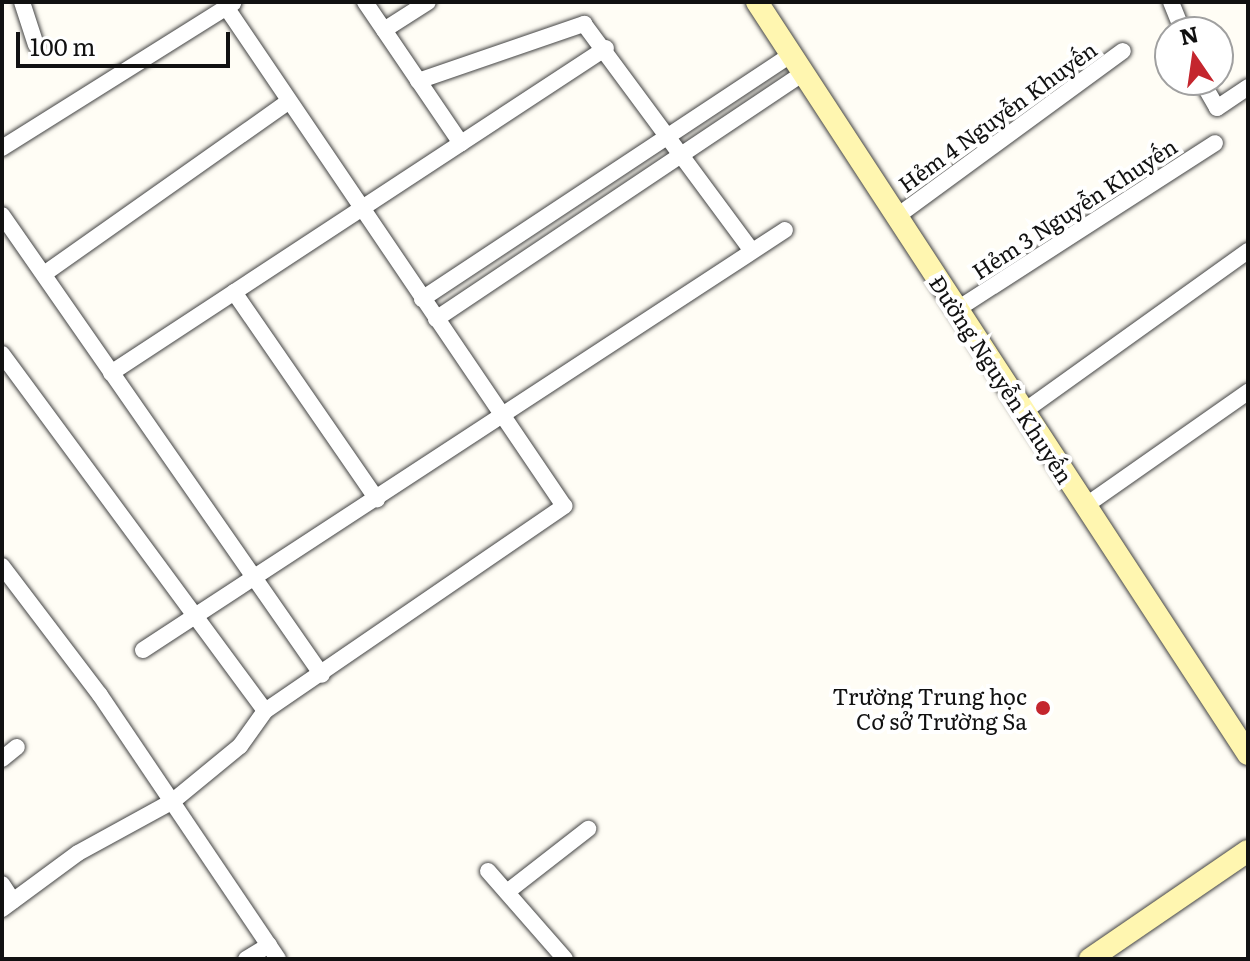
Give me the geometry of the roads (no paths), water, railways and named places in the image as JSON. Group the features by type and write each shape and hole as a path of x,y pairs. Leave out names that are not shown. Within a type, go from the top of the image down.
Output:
{"street":[{"path":"22,2 36,45"},
{"path":"365,2 461,143"},
{"path":"384,30 428,2"},
{"name":"Đường Nguyễn Khuyến","path":"757,2 1248,754"},
{"path":"2,148 230,5 355,206 564,506 322,675 265,711 240,746 173,801 78,853 8,905 2,884"},
{"path":"418,81 569,24 584,24 606,48 752,251"},
{"path":"111,373 234,292 355,206 461,143 606,48"},
{"name":"Hẻm 4 Nguyễn Khuyến","path":"896,217 1123,51"},
{"path":"422,299 668,134 798,63"},
{"path":"436,319 678,151 798,63"},
{"path":"1210,96 1217,108 1248,87"},
{"path":"44,274 288,102"},
{"name":"Hẻm 3 Nguyễn Khuyến","path":"956,310 1215,143"},
{"path":"2,215 258,577 322,675"},
{"path":"143,650 785,230"},
{"path":"1023,412 1248,251"},
{"path":"234,292 377,499"},
{"path":"2,354 265,711"},
{"path":"1085,506 1248,392"},
{"path":"2,566 173,801 274,952 246,959"},
{"path":"2,759 17,747"},
{"path":"507,892 588,829"},
{"path":"1090,959 1248,851"},
{"path":"488,871 565,959"}],"place":[{"name":"Trường Trung học Cơ sở Trường Sa","path":"1043,708"}]}
